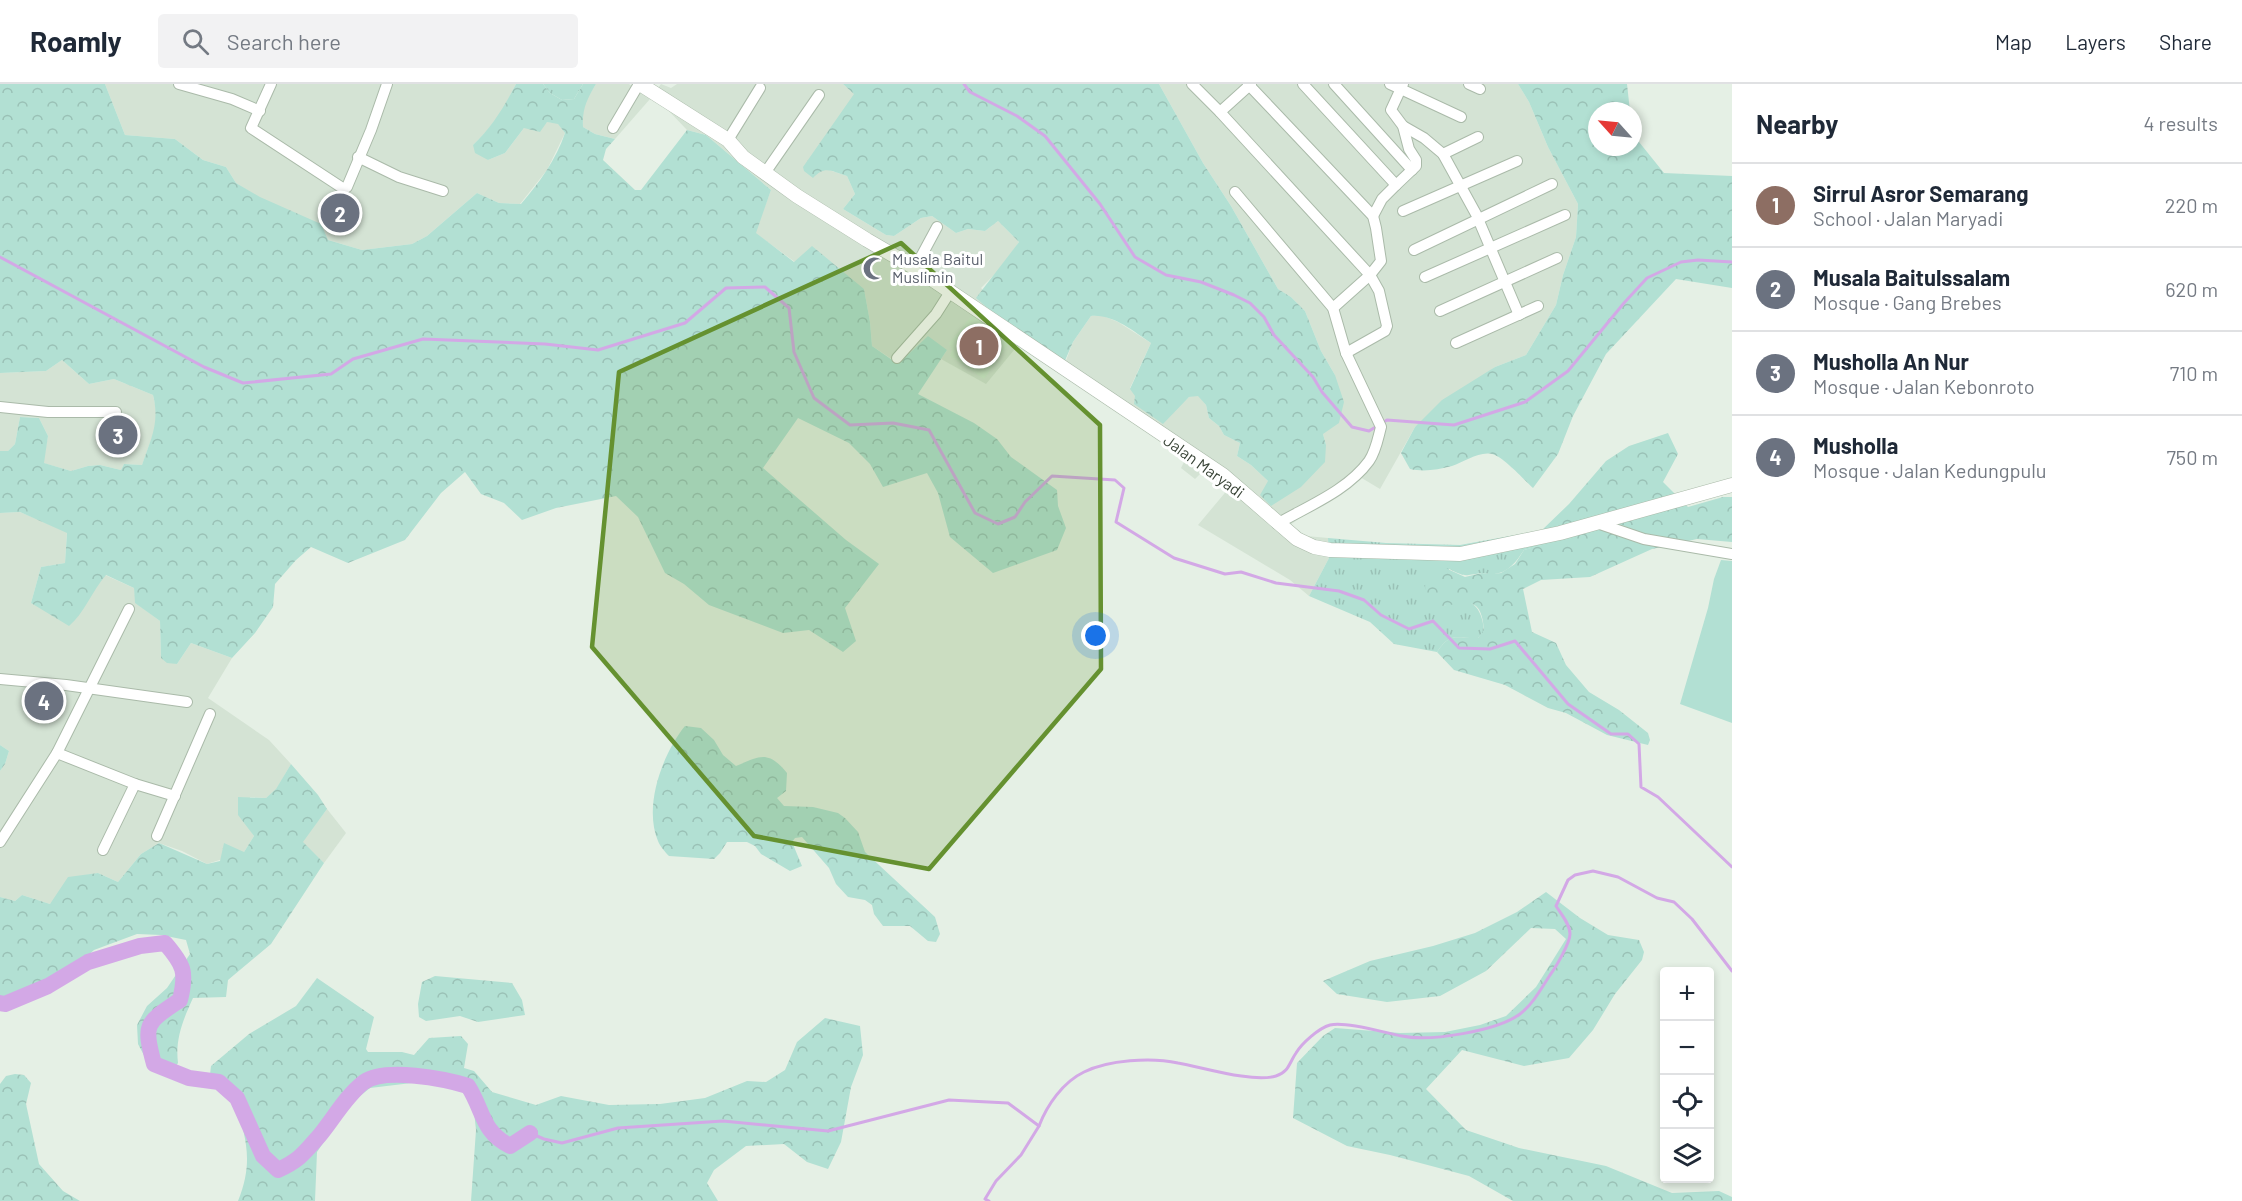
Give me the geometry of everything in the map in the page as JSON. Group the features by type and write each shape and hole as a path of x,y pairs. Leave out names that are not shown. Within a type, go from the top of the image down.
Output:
{"street":[{"path":"179,84 232,99 260,111"},
{"path":"271,84 251,128 341,188 347,187 387,84"},
{"path":"614,128 639,84"},
{"name":"Jalan Maryadi","path":"639,84 728,140 744,157 797,196 915,268 1223,475 1277,524 1305,544 1322,549 1450,555 1500,547 1597,523 1732,485"},
{"path":"1192,84 1370,275 1379,291 1386,327 1384,331 1346,353"},
{"path":"1220,112 1249,84 1373,216 1380,261 1370,275 1333,308"},
{"path":"1303,84 1396,185"},
{"path":"1334,84 1412,170"},
{"path":"1390,84 1402,86 1461,117"},
{"path":"1469,84 1480,89"},
{"path":"1402,86 1391,110 1403,126 1424,138 1443,154 1478,219 1519,315"},
{"path":"728,140 760,88"},
{"path":"765,173 819,95"},
{"path":"1373,216 1383,199 1416,166 1416,160 1408,149 1403,126"},
{"path":"1443,154 1478,137"},
{"path":"358,157 399,177 442,191"},
{"path":"1403,211 1517,161"},
{"path":"1414,250 1552,184"},
{"path":"1235,192 1333,308 1346,353 1380,424 1375,450 1361,470 1319,502 1277,524"},
{"path":"1425,277 1565,215"},
{"path":"915,268 937,227"},
{"path":"1440,311 1557,258"},
{"path":"897,358 936,314 950,292"},
{"path":"1456,343 1538,306"},
{"path":"0,407 48,412 116,412"},
{"path":"1597,523 1644,539 1732,554"},
{"path":"0,842 57,753 129,609"},
{"path":"0,679 89,688 187,702"},
{"path":"157,836 210,714"},
{"path":"57,753 135,783 175,795"},
{"path":"103,850 135,783"}],"highlighted area":[{"path":"901,243 1100,425 1101,669 929,869 754,836 592,647 619,372"}],"shaded area":[{"path":"105,84 516,84 501,113 473,145 488,160 505,153 524,128 547,122 558,123 565,133 547,170 520,204 499,203 477,193 427,236 412,244 362,250 328,240 236,183 226,167 203,160 175,139 125,135"},
{"path":"596,84 629,84 650,98 661,84 671,88 677,84 843,84 855,94 841,115 820,171 826,169 847,176 855,194 843,209 886,235 894,236 921,218 932,216 956,233 968,229 985,231 998,221 1019,242 998,271 981,288 1065,363 1073,342 1091,316 1101,315 1118,322 1151,343 1130,388 1179,406 1189,397 1198,395 1206,405 1209,418 1219,426 1224,435 1240,443 1237,456 1268,481 1326,445 1323,434 1335,375 1321,351 1305,311 1291,297 1278,289 1159,84 1518,84 1578,204 1576,237 1556,305 1526,355 1495,367 1415,427 1380,489 1360,477 1290,525 1306,536 1328,538 1329,558 1309,596 1290,580 1198,525 1229,488 1204,470 1195,479 1181,468 1186,458 1019,344 986,384 941,359 947,350 899,364 872,346 864,289 795,262 755,233 771,190 706,135 687,130 666,108 650,99 615,139 595,134 583,127 582,112 585,102"},
{"path":"975,312 1013,338 984,379 950,356 952,350 949,343"},
{"path":"62,360 89,384 114,379 153,395 156,426 142,465 124,464 121,470 100,465 88,466 71,471 43,463 48,436 39,418 20,417 15,444 8,451 0,451 0,373 46,371"},
{"path":"20,512 67,532 65,563 41,567 31,603 41,607 94,590 105,575 134,588 136,603 160,621 161,658 177,664 191,643 232,658 208,698 269,740 291,764 276,790 266,798 250,797 248,827 254,836 244,852 207,864 182,851 159,843 141,854 118,882 98,873 87,875 50,904 22,895 15,901 0,897 0,771 9,751 0,745 0,513"},
{"path":"327,809 346,833 324,863 302,842"}],"green space":[{"path":"0,84 105,84 125,135 175,139 203,160 226,167 236,183 260,197 321,224 328,240 362,250 412,244 427,236 477,193 499,203 521,204 557,153 565,133 558,124 547,122 540,132 524,128 505,153 488,160 475,153 473,145 497,116 516,84 543,84 550,93 562,100 574,99 583,84 596,84 586,104 583,127 595,134 615,139 606,149 603,160 635,190 641,190 687,130 706,135 771,190 756,233 794,262 812,246 864,289 872,346 898,364 928,336 947,350 918,394 974,423 997,439 1011,457 1057,490 1058,506 1066,528 1057,550 993,573 950,537 938,493 927,473 883,487 870,464 849,443 798,418 763,468 846,540 879,564 845,608 856,641 843,652 809,630 783,633 709,605 684,584 665,573 638,517 616,496 556,508 522,520 504,503 481,494 465,472 441,493 405,540 348,563 311,547 275,584 273,607 255,633 232,658 191,643 177,664 167,663 161,658 160,621 135,603 134,588 106,575 80,614 69,626 31,603 41,567 65,563 67,533 20,512 0,513 0,451 8,451 15,444 20,417 39,418 48,436 44,463 71,471 88,466 100,465 121,470 124,464 142,465 154,430 155,405 153,395 114,379 89,384 62,360 46,371 0,373"},
{"path":"543,84 583,84 574,99 562,100 550,93"},
{"path":"843,84 1159,84 1278,289 1291,297 1305,311 1321,351 1335,375 1344,402 1339,423 1323,434 1326,445 1325,462 1301,487 1271,506 1260,495 1268,481 1237,456 1240,443 1224,435 1219,426 1209,418 1206,405 1198,396 1189,397 1163,424 1134,404 1135,396 1130,389 1151,343 1115,320 1091,316 1073,342 1064,363 1000,319 976,298 1019,242 998,221 985,231 968,229 956,233 932,216 921,218 894,236 886,235 843,209 855,194 847,176 825,170 813,178 804,171 803,167 854,94"},
{"path":"1518,84 1627,84 1629,102 1588,102 1588,156 1642,156 1642,146 1664,173 1732,176 1732,288 1676,279 1606,354 1573,416 1558,454 1533,488 1508,464 1492,454 1472,457 1452,466 1425,470 1410,469 1401,453 1415,427 1442,400 1495,367 1526,355 1556,305 1576,237 1578,204 1548,147 1529,102"},
{"path":"1668,433 1678,454 1663,482 1688,507 1723,497 1732,497 1732,542 1697,539 1652,549 1590,577 1541,580 1523,589 1532,632 1556,643 1566,665 1589,692 1619,710 1648,733 1650,740 1648,745 1607,735 1505,685 1454,670 1437,652 1446,641 1451,639 1478,638 1484,630 1482,617 1479,609 1468,603 1434,606 1427,597 1425,587 1432,568 1441,566 1465,577 1482,573 1501,573 1515,564 1524,550 1542,545 1542,530 1569,504 1606,461 1629,446"},
{"path":"1542,530 1543,545 1524,550 1506,570 1496,574 1465,575 1449,569 1443,606 1455,602 1470,602 1478,609 1484,631 1478,638 1455,637 1446,641 1437,652 1394,644 1370,622 1309,596 1329,558 1328,538 1386,543 1460,545"},
{"path":"1721,560 1732,561 1732,723 1680,704"},
{"path":"685,726 701,728 714,740 723,755 736,766 763,757 774,761 787,773 786,791 777,798 784,806 813,807 838,813 845,818 858,832 865,852 935,917 940,934 936,942 928,941 910,926 883,926 874,914 872,905 865,900 848,897 836,884 829,868 802,837 795,838 792,842 802,866 790,871 761,854 755,846 747,842 727,842 714,859 669,856 659,843 654,827 654,796 669,750"},
{"path":"0,745 9,751 0,771"},
{"path":"291,764 327,809 303,842 324,863 271,944 228,980 226,997 193,998 179,1038 178,1063 171,1073 147,1061 138,1044 137,1025 147,1006 167,988 190,954 186,940 161,935 137,934 94,950 76,966 68,980 26,1000 0,1006 0,897 15,901 22,895 50,904 68,877 98,873 118,882 141,854 159,843 207,864 220,861 224,843 244,852 254,836 238,815 238,797 266,798 276,789"},
{"path":"1546,892 1580,918 1608,935 1639,940 1644,952 1642,960 1615,994 1593,1030 1569,1058 1524,1066 1462,1050 1426,1089 1466,1130 1519,1148 1606,1166 1672,1193 1719,1191 1732,1197 1732,1201 1513,1201 1469,1176 1347,1146 1293,1118 1297,1063 1323,1036 1335,1028 1400,1033 1445,1032 1480,1025 1506,1016 1536,987 1566,939 1555,929 1531,928 1486,971 1440,996 1387,1002 1337,994 1323,981 1370,961 1475,933 1517,912"},
{"path":"435,976 512,983 522,1000 525,1015 478,1022 460,1016 426,1021 419,1017 418,1004 422,982"},
{"path":"317,978 374,1017 366,1049 368,1052 402,1052 414,1055 429,1038 461,1036 468,1044 464,1068 474,1071 492,1092 536,1105 561,1096 609,1105 660,1104 705,1098 747,1081 766,1082 785,1070 797,1042 825,1018 860,1026 863,1055 851,1087 841,1142 828,1169 807,1162 784,1144 746,1146 714,1170 707,1183 718,1201 471,1201 476,1130 473,1102 461,1091 420,1082 370,1088 350,1104 317,1152 315,1201 238,1201 246,1174 245,1139 235,1100 209,1083 211,1066 249,1034 296,1006"},
{"path":"24,1075 31,1083 26,1104 39,1164 63,1191 80,1201 0,1201 0,1084 6,1076"}],"waterway":[{"path":"964,84 970,92 1017,116 1045,136 1100,204 1135,257 1166,275 1201,282 1250,303 1264,317 1274,335 1313,377 1322,392 1352,427 1369,431 1387,420 1454,425 1525,402 1568,371 1647,278 1681,262 1698,260 1732,262"},
{"path":"0,257 204,367 243,383 331,374 353,359 423,339 545,344 598,350 685,323 726,288 765,287 789,308 794,352 814,398 850,425 893,423 929,430 975,513 998,524 1015,517 1025,502 1052,476 1115,480 1124,488 1116,522 1174,558 1225,574 1241,572 1276,583 1339,591 1364,600 1381,615 1409,629 1433,621 1459,648 1490,649 1515,641 1568,704 1611,734 1628,734 1639,744 1641,787 1658,797 1732,867"},
{"path":"1039,1126 1051,1102 1076,1076 1117,1062 1167,1061 1227,1074 1266,1078 1284,1072 1306,1041 1330,1025 1366,1028 1402,1036 1429,1037 1463,1034 1509,1020 1520,1014 1533,1001 1565,949 1570,930 1556,906 1568,880 1575,875 1593,871 1618,877 1657,898 1674,902 1692,919 1732,971"},
{"path":"0,1003 5,1004 48,986 88,962 140,946 165,943 180,963 183,982 180,1000 160,1014 150,1025 148,1032 154,1064 189,1078 219,1082 237,1098 263,1156 278,1170 292,1163 305,1151 346,1100 364,1082 386,1075 431,1078 468,1086 493,1134 510,1146 530,1133"},
{"path":"530,1133 562,1143 618,1128 723,1121 828,1131 949,1100 1008,1103 1039,1126 1021,1155 996,1181 985,1199 989,1201"}],"place":[{"name":"Musala Baitulssalam","path":"340,213"},
{"name":"Musala Baitul Muslimin","path":"874,268"},
{"name":"Sirrul Asror Semarang","path":"979,346"},
{"name":"Musholla An Nur","path":"118,435"},
{"name":"Musholla","path":"44,701"}]}
